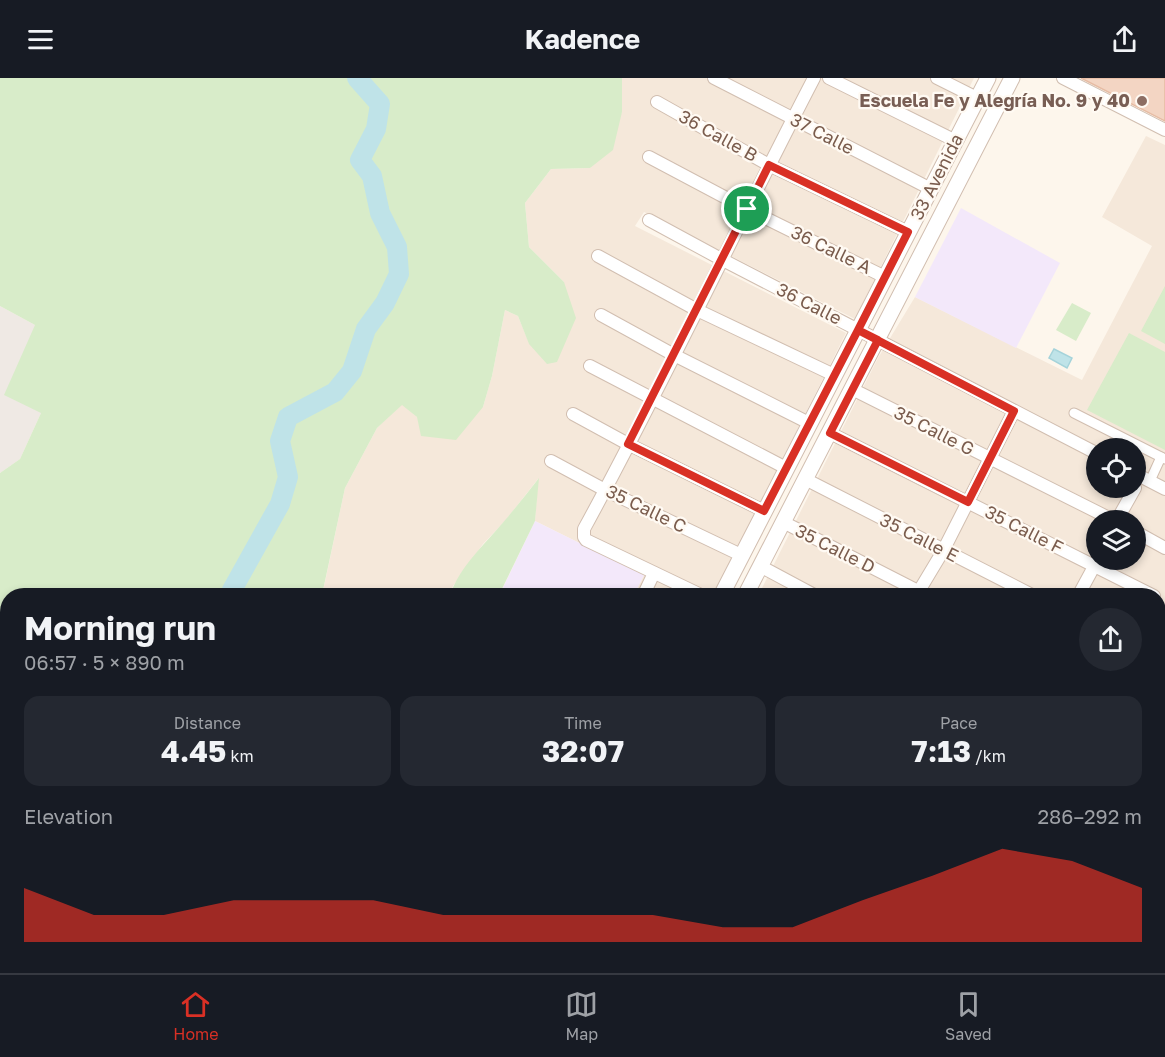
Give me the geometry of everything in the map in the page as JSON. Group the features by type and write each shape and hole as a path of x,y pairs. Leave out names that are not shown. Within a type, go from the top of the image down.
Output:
{"street":[{"name":"37 Calle","path":"714,78 931,189"},
{"path":"686,588 586,540 584,529 814,78"},
{"path":"829,78 956,141"},
{"path":"937,78 977,98"},
{"name":"33 Avenida","path":"725,588 988,78"},
{"name":"33 Avenida","path":"749,588 1011,78"},
{"path":"1063,78 1165,130"},
{"name":"36 Calle B","path":"657,102 769,165 908,232"},
{"name":"36 Calle A","path":"649,157 747,209 885,277"},
{"name":"36 Calle","path":"649,220 1086,448"},
{"path":"597,256 697,310 834,375"},
{"path":"601,315 674,355 809,423"},
{"path":"590,366 786,468"},
{"name":"35 Calle G","path":"852,389 1095,510"},
{"path":"922,588 944,551 1014,411"},
{"path":"1074,413 1163,458 1146,474"},
{"path":"573,414 628,444 764,511"},
{"name":"35 Calle F","path":"830,433 1086,558"},
{"name":"35 Calle C","path":"551,461 605,490 741,555"},
{"name":"35 Calle E","path":"805,479 1018,588"},
{"path":"1146,483 1165,489"},
{"name":"35 Calle D","path":"783,522 907,588"},
{"path":"1146,538 1165,548"},
{"path":"760,566 801,588"},
{"path":"1082,588 1092,570"},
{"name":"35 Calle F","path":"1108,570 1140,588"},
{"path":"647,588 654,573"}],"shaded area":[{"path":"622,78 974,78 855,319 644,212 635,226 846,333 718,588 638,588 644,575 535,521 538,479 505,521 483,544 452,588 324,588 345,488 377,428 402,404 417,417 483,407 492,376 505,310 518,316 529,343 564,282 529,247 525,203 551,169 590,168 622,112"},
{"path":"1146,136 1165,145 1165,588 762,588 878,358 915,297 1082,380 1152,246 1102,217"},
{"path":"961,208 1060,263 1016,348 915,297"},
{"path":"0,306 35,325 41,413 20,459 0,473"},
{"path":"535,521 644,575 638,588 503,588"}],"green space":[{"path":"0,78 622,78 622,112 613,150 590,168 551,169 525,203 529,247 564,282 576,318 557,362 547,364 529,344 518,316 505,310 492,376 483,407 456,440 421,436 417,417 402,405 377,428 345,488 324,588 0,588 0,473 20,459 41,413 4,395 35,325 0,306"},
{"path":"1165,286 1165,344 1141,331"},
{"path":"1072,303 1091,313 1076,341 1056,330"},
{"path":"1129,333 1165,352 1165,450 1146,440 1146,438 1142,438 1087,410"},
{"path":"539,478 535,521 502,588 453,588 474,555"}],"water":[{"path":"1054,349 1072,358 1067,368 1049,358"}],"building":[{"name":"Escuela Fe y Alegría No. 9 y 40","path":"1081,78 1165,78 1165,121"}],"waterway":[{"path":"233,588 280,504 288,477 280,441 288,417 335,392 352,371 366,329 385,303 399,274 397,247 380,213 372,176 360,160 376,129 380,104 357,78"}],"place":[{"name":"Escuela Fe y Alegría No. 9 y 40","path":"1142,101"}],"route":[{"path":"747,209 628,444 764,511 858,330 878,340 1014,411 968,502 830,433 878,340 858,330 908,232 769,165 747,209"}]}
